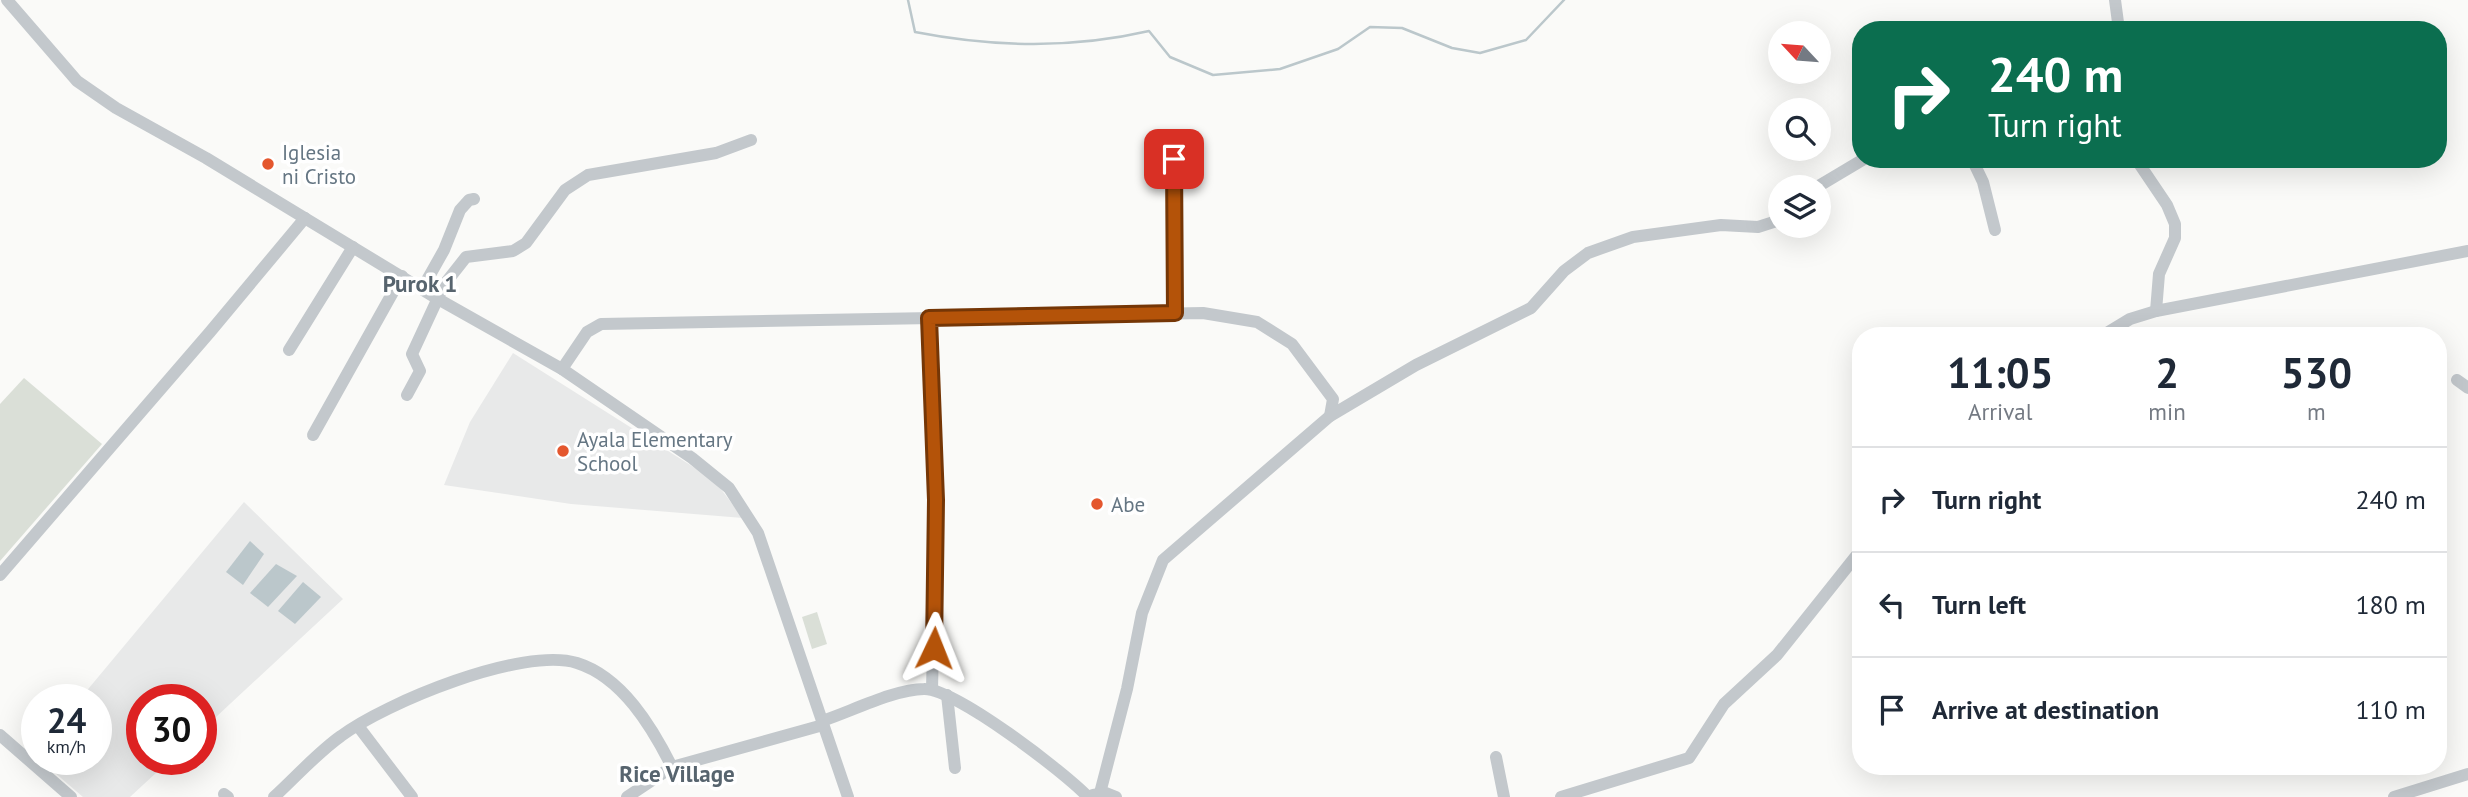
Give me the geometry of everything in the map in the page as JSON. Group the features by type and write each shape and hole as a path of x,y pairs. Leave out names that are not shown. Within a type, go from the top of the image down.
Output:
{"street":[{"path":"8,0 77,81 116,108 438,299 562,369 692,458 729,488 758,533 848,797"},
{"path":"2115,0 2118,21"},
{"path":"407,395 420,372 412,354 444,285 466,257 513,251 526,243 565,190 588,174 716,153 751,140"},
{"path":"1174,159 1175,313"},
{"path":"1831,178 1852,166"},
{"path":"1976,168 1985,189 1995,230"},
{"path":"2142,168 2167,205 2175,224 2175,238 2159,274 2156,310"},
{"path":"422,289 444,250 460,209 474,199"},
{"path":"0,575 210,332 304,218"},
{"path":"1092,796 1127,689 1142,613 1163,560 1330,416 1416,365 1531,309 1564,271 1588,253 1633,237 1721,225 1758,227 1768,224"},
{"path":"289,350 353,247"},
{"path":"2116,327 2130,318 2156,310 2468,251"},
{"path":"313,435 402,276"},
{"path":"562,369 587,332 601,324 1203,313 1256,323 1292,344 1333,398 1330,416"},
{"path":"929,318 936,524 932,689"},
{"path":"1561,797 1689,758 1724,704 1777,655 1852,561"},
{"path":"274,797 341,736 403,699 514,665 575,662 601,675 630,701 660,742 672,767"},
{"path":"627,797 672,767 823,723 907,692 932,689 980,715 1092,796 1116,797"},
{"path":"947,695 955,768"},
{"path":"358,726 412,797"},
{"path":"0,735 71,797"},
{"path":"1496,757 1504,797"},
{"path":"2394,797 2468,774"}],"shaded area":[{"name":"Ayala Elementary School","path":"513,353 714,480 743,518 571,504 444,485 470,422"},
{"path":"24,378 102,444 0,561 0,404"},
{"path":"244,502 343,599 217,716 217,684 126,684 126,775 154,775 130,797 83,797 57,775 112,775 112,684 92,684"},
{"path":"250,541 264,554 243,585 226,572"},
{"path":"276,564 297,576 268,607 250,593"},
{"path":"303,582 321,597 295,624 278,611"},
{"path":"817,612 827,644 812,649 802,617"}],"waterway":[{"path":"908,0 915,32 973,41 1032,44 1091,41 1149,31 1170,57 1213,75 1280,69 1338,49 1370,27 1402,28 1452,48 1480,53 1526,40 1564,0"}],"place":[{"name":"Iglesia ni Cristo","path":"268,164"},
{"name":"Ayala Elementary School","path":"563,451"},
{"name":"Abe","path":"1097,504"}],"district":[{"name":"Purok 1","path":"420,283"},
{"name":"Rice Village","path":"677,773"}],"route":[{"path":"934,648 936,500 929,318 1175,313 1174,159"}]}
